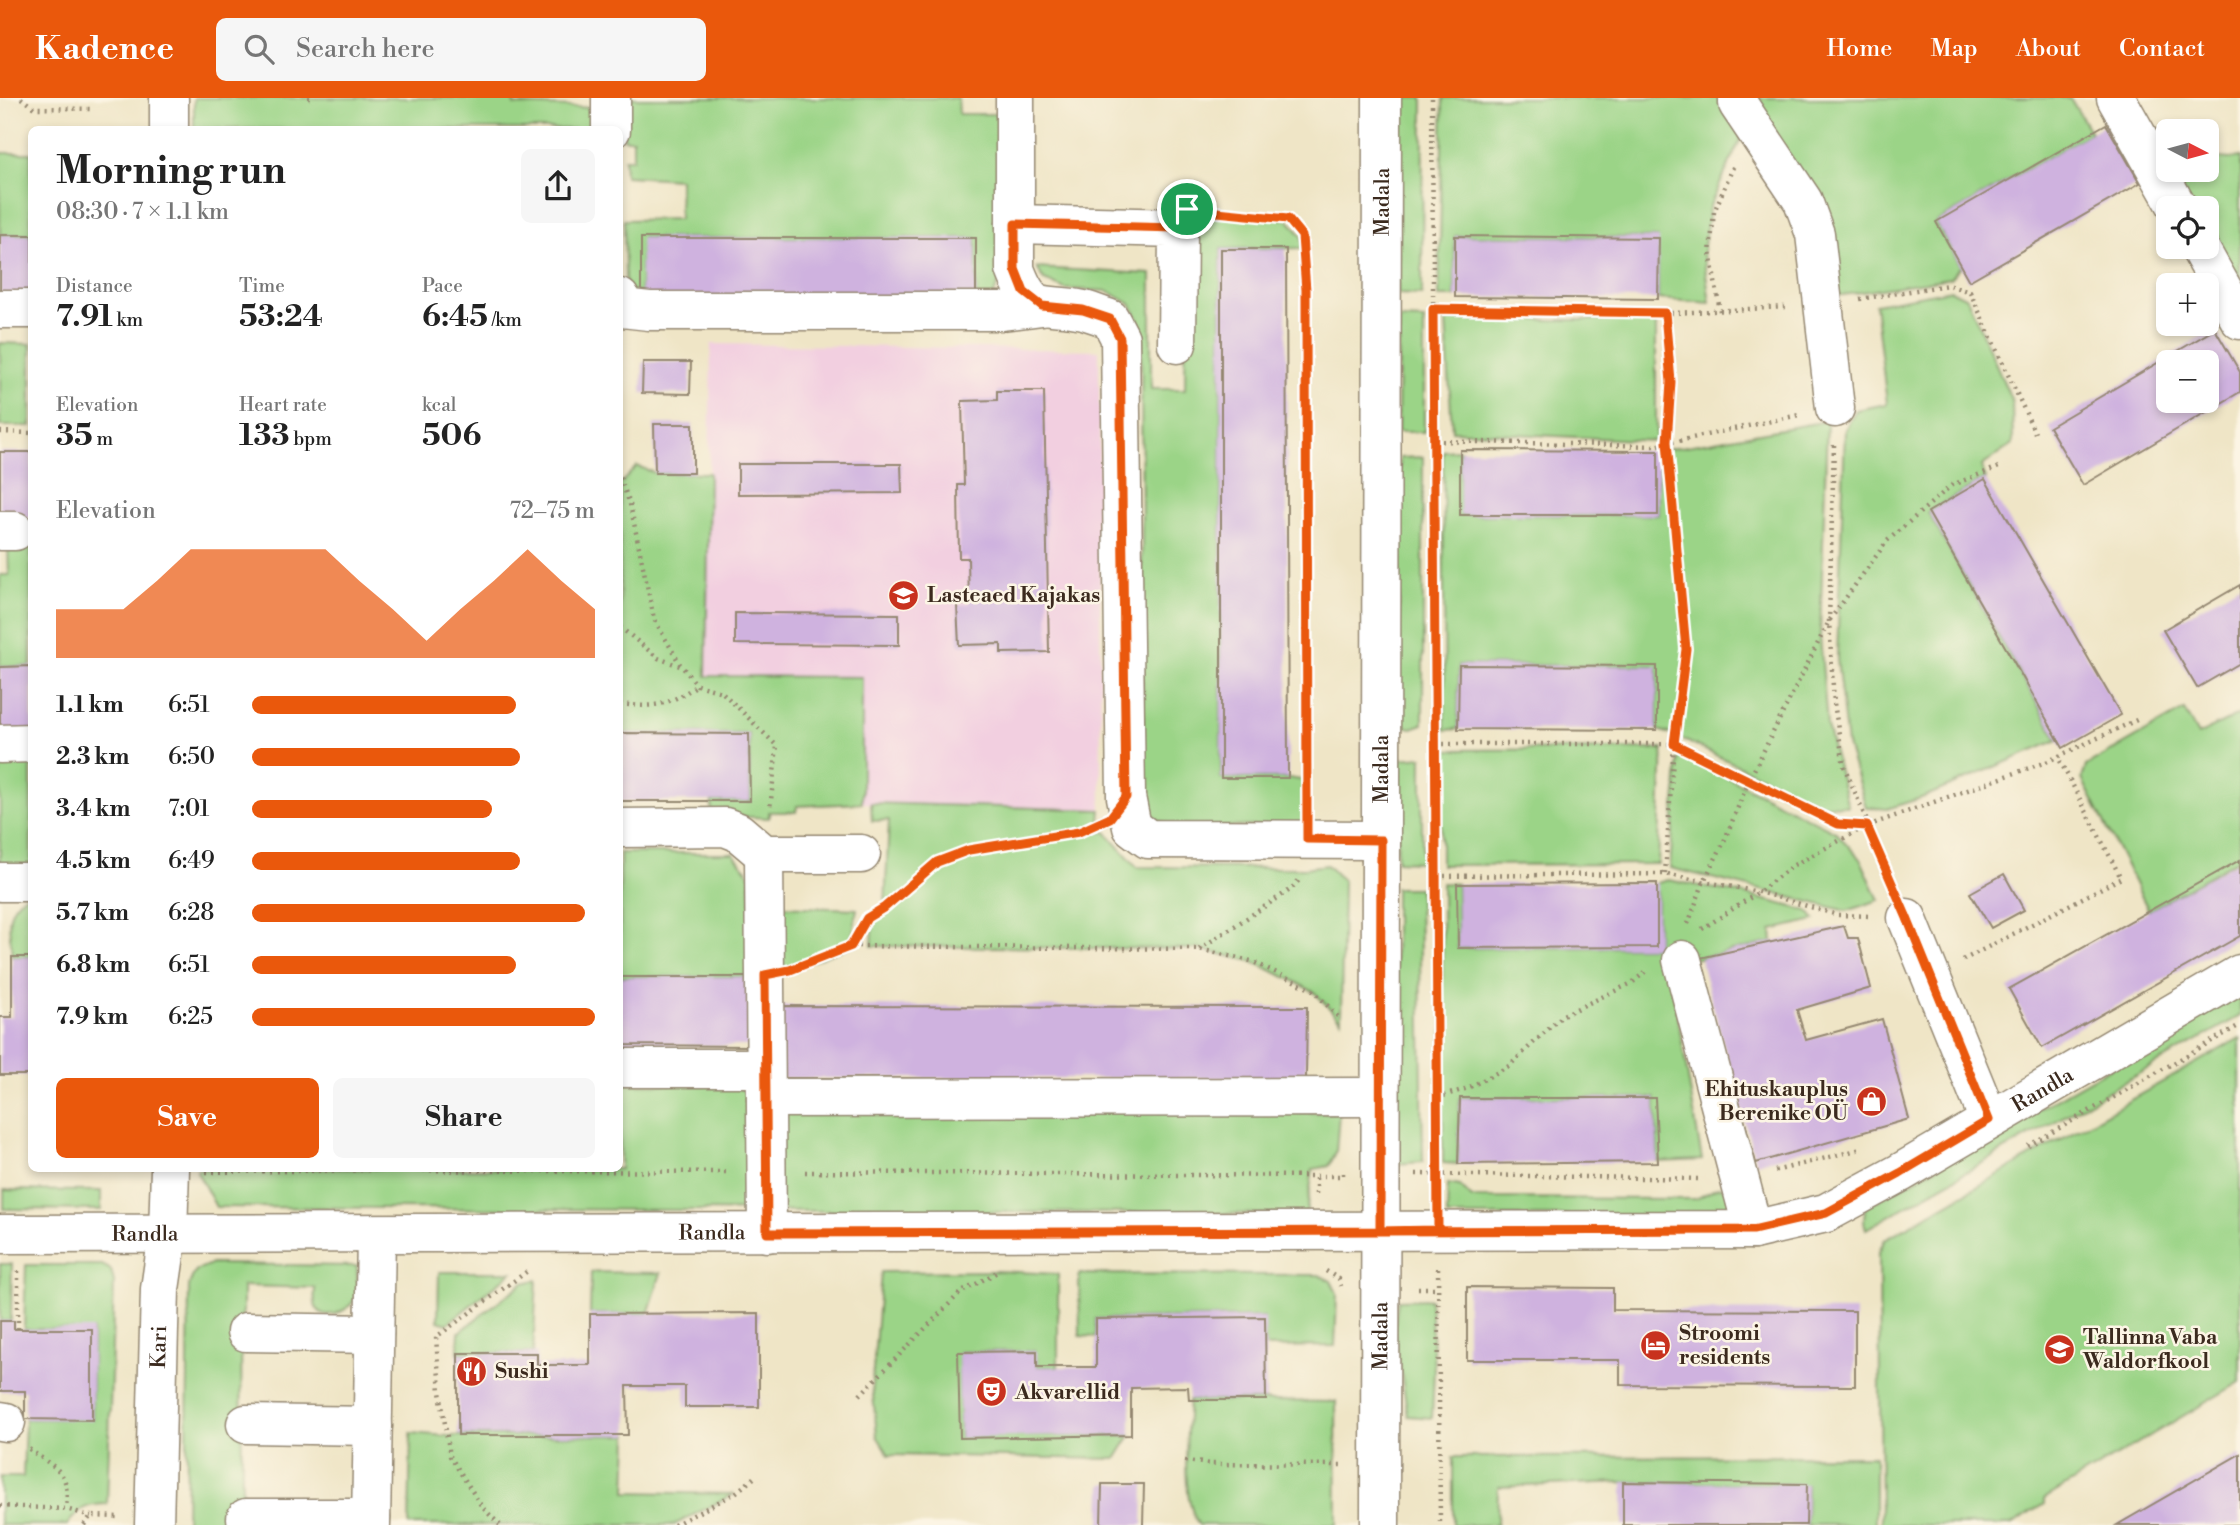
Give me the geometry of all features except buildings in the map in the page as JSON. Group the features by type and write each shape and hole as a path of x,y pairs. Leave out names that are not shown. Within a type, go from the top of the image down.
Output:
{"street":[{"path":"169,98 169,126"},
{"path":"611,98 611,126"},
{"path":"1015,98 1015,269 1024,292 1042,306"},
{"name":"Madala","path":"1380,1525 1382,98"},
{"path":"2116,98 2171,196"},
{"path":"1746,113 1803,201 1815,234 1835,408"},
{"path":"1015,224 1178,228 1177,344"},
{"path":"2206,259 2240,320"},
{"path":"623,309 976,311 1042,306 1083,310 1110,319 1120,338 1126,797 1132,827 1148,839 1381,840"},
{"path":"0,309 28,309"},
{"path":"0,744 28,743"},
{"path":"623,828 725,827 738,832 764,854 861,854"},
{"path":"764,854 767,1233"},
{"path":"0,882 28,882"},
{"path":"1907,918 1989,1120"},
{"path":"1682,960 1753,1230"},
{"name":"Randla","path":"9,1249 168,1234 256,1232 376,1235 1753,1230 1826,1213 1900,1173 2240,974"},
{"path":"623,1068 766,1083 1380,1097"},
{"name":"Kari","path":"137,1521 160,1289 168,1234 184,1172"},
{"path":"246,1518 371,1522 376,1235"},
{"path":"246,1332 374,1334"},
{"path":"246,1424 373,1426"}],"path":[{"path":"21,98 34,108 92,109"},
{"path":"1432,98 1440,1525"},
{"path":"1720,311 1710,252 1714,212 1728,176 1746,113"},
{"path":"1178,228 1187,209 1288,219 1302,236 1306,290 1307,839 1301,880 1290,890 1199,949"},
{"path":"1433,309 1665,313 1720,311 1825,305 1948,285 1970,292 2035,433"},
{"path":"1665,313 1671,382 1667,442 1686,649 1674,744 1665,874"},
{"path":"1435,441 1655,446 1835,408 1829,621 1834,703 1844,766 1907,918 1838,915 1759,892 1665,874 1437,876"},
{"path":"0,432 28,433"},
{"path":"1682,960 1682,942 1704,881 1723,844 1749,780 1829,621 1887,541 1952,485 1999,467"},
{"path":"623,486 630,505 654,619 697,685 722,692 777,746 764,854"},
{"path":"623,629 659,658 683,667"},
{"path":"623,704 644,707 675,701 697,685"},
{"path":"1436,744 1674,744 1838,824 1867,826 2059,757 2141,718"},
{"path":"1931,977 2121,878 2059,757"},
{"path":"851,946 867,918 885,907 937,862 969,850 1079,832 1110,818 1126,797"},
{"path":"765,975 790,970 851,946 1199,949 1251,961 1314,992 1341,1020 1341,1033"},
{"path":"2026,1147 2240,1025"},
{"path":"1411,1174 1740,1180 1866,1147"},
{"path":"623,1171 1343,1176 1343,1163"},
{"path":"9,1249 18,1329"},
{"path":"500,1525 482,1507 450,1456 440,1392 436,1337 535,1266"},
{"path":"860,1395 960,1293 1004,1268"},
{"path":"1321,1270 1328,1271 1339,1279 1342,1289"},
{"path":"3,1422 22,1443 64,1475 69,1487 66,1509"},
{"path":"1185,1461 1211,1464 1380,1465"},
{"path":"674,1525 734,1494 754,1478"},
{"path":"0,1506 66,1509 91,1516 137,1521"},
{"path":"84,1525 91,1516"}],"shaded area":[{"name":"Lasteaed Kajakas","path":"711,344 1099,350 1101,810 862,803 862,677 706,677"}],"green space":[{"path":"194,98 514,98 514,105 599,108 600,126 194,126"},
{"path":"623,98 958,98 959,114 1002,114 1001,276 991,302 976,303 976,238 642,238 641,293 631,292 625,280 624,220 679,219 680,179 625,176 624,159 633,159 633,139 624,139"},
{"path":"1397,98 1423,98 1422,295 1398,294"},
{"path":"1443,98 1730,98 1743,134 1709,208 1703,253 1710,303 1658,299 1658,238 1455,236 1455,297 1439,297"},
{"path":"1747,98 2070,98 2091,133 1936,222 1961,266 1950,278 1831,297"},
{"path":"0,153 28,153 28,235 0,235"},
{"path":"2240,157 2240,293 2219,256 2219,196 2184,196 2176,182 2219,182 2219,158"},
{"path":"1187,209 1288,219 1302,236 1303,248 1221,249 1221,778 1288,778 1308,781 1307,824 1175,829 1153,817 1143,792 1141,327 1132,305 1108,291 1065,289 1044,280 1037,268 1151,274 1151,389 1185,389"},
{"path":"1951,290 1967,298 2012,401 2013,444 1982,466 1985,479 1928,512 2058,740 1924,797 1887,809 1866,807 1847,745 1837,659 1845,430 1856,410 1887,404 1875,304"},
{"path":"1399,319 1424,320 1424,432 1398,432"},
{"path":"1446,320 1656,320 1656,441 1452,431"},
{"path":"0,343 28,344 28,426 0,426"},
{"path":"1827,421 1820,636 1827,726 1848,806 1822,805 1671,734 1657,730 1657,666 1459,665 1458,729 1445,730 1443,451 1460,450 1461,515 1658,515 1658,451"},
{"path":"1423,457 1423,724 1412,728 1398,725 1400,458"},
{"path":"637,466 655,473 709,473 706,676 862,677 862,803 797,806 796,812 769,812 769,818 711,815 712,801 750,801 749,734 623,733 623,481"},
{"path":"8,545 28,546 28,666 0,667 0,575 9,575"},
{"path":"2184,710 2198,735 2240,714 2240,858 2149,911 2082,779 2086,766"},
{"path":"1663,749 1658,864 1441,865 1441,750"},
{"path":"1679,753 1836,832 1861,860 1879,900 1847,911 1670,868"},
{"path":"1422,757 1422,862 1397,861 1400,759"},
{"path":"0,758 28,759 28,870 0,870"},
{"path":"871,803 1101,810 1100,822 1081,832 1106,832 1137,867 1304,868 1327,865 1343,881 1341,1020 1314,992 1292,980 1251,961 1199,949 872,946 874,914 885,907 889,820 872,821"},
{"path":"623,853 733,853 750,875 753,977 623,977"},
{"path":"1668,880 1742,894 1808,911 1815,920 1772,930 1773,942 1700,958 1668,960 1702,1160 1658,1162 1655,1098 1460,1098 1458,1164 1443,1163 1442,883 1457,884 1458,948 1657,947 1657,883"},
{"path":"1395,888 1419,888 1423,1162 1395,1164"},
{"path":"28,895 28,957 12,957 9,922 18,901"},
{"path":"779,906 857,909 851,946 790,970 772,973"},
{"path":"2240,994 2240,1016 1866,1229 1865,1208"},
{"name":"Tallinna Vaba Waldorfkool","path":"2240,1038 2240,1382 2044,1499 2044,1504 2011,1525 1881,1525 1879,1252 1885,1239"},
{"path":"623,1084 729,1085 766,1098 1339,1113 1336,1152 1329,1166 1313,1169 1306,1214 216,1207 197,1172 623,1172"},
{"path":"1448,1184 1460,1186 1472,1198 1696,1199 1719,1187 1731,1193 1733,1216 1447,1216"},
{"path":"4,1190 101,1191 101,1210 4,1209"},
{"path":"0,1264 12,1264 11,1321 0,1321"},
{"path":"213,1264 357,1266 357,1294 346,1309 327,1315 316,1307 315,1288 243,1286 242,1497 235,1525 186,1525 189,1286 197,1271"},
{"path":"26,1265 102,1265 111,1270 114,1282 107,1504 84,1508 67,1525 0,1525 0,1477 23,1477 25,1419 92,1419 92,1330 24,1329"},
{"path":"997,1271 1058,1274 1058,1367 1037,1367 1036,1351 959,1352 960,1437 1131,1435 1116,1459 889,1455 877,1436 872,1384 881,1272"},
{"path":"439,1272 512,1272 447,1324 438,1321"},
{"path":"591,1272 661,1273 648,1314 590,1314"},
{"path":"1079,1274 1319,1275 1331,1281 1337,1293 1335,1346 1265,1347 1264,1317 1096,1319 1096,1337 1080,1336"},
{"path":"537,1280 533,1353 458,1353 459,1332 523,1283"},
{"path":"1430,1299 1434,1369 1432,1418 1408,1416 1394,1329 1398,1300"},
{"path":"1189,1400 1336,1402 1337,1525 1199,1525 1193,1513 1187,1482"},
{"path":"411,1433 447,1436 628,1435 626,1492 734,1494 674,1525 409,1525"},
{"path":"1875,1456 1875,1525 1806,1525 1807,1485 1623,1482 1498,1487 1497,1525 1453,1525 1453,1457"}],"place":[{"name":"Lasteaed Kajakas","path":"904,595"},
{"name":"Ehituskauplus Berenike OÜ","path":"1871,1101"},
{"name":"Stroomi residents","path":"1656,1345"},
{"name":"Tallinna Vaba Waldorfkool","path":"2060,1349"},
{"name":"Sushi","path":"472,1371"},
{"name":"Akvarellid","path":"992,1392"}],"route":[{"path":"1187,209 1178,228 1015,224 1015,269 1024,292 1042,306 1083,310 1110,319 1120,338 1126,797 1110,818 1079,832 969,850 937,862 885,907 867,918 851,946 790,970 765,975 767,1233 1380,1231 1438,1230 1433,309 1665,313 1671,382 1667,442 1686,649 1674,744 1838,824 1867,826 1989,1120 1826,1213 1753,1230 1380,1231 1381,840 1307,839 1307,378 1302,236 1288,219 1187,209"}]}
